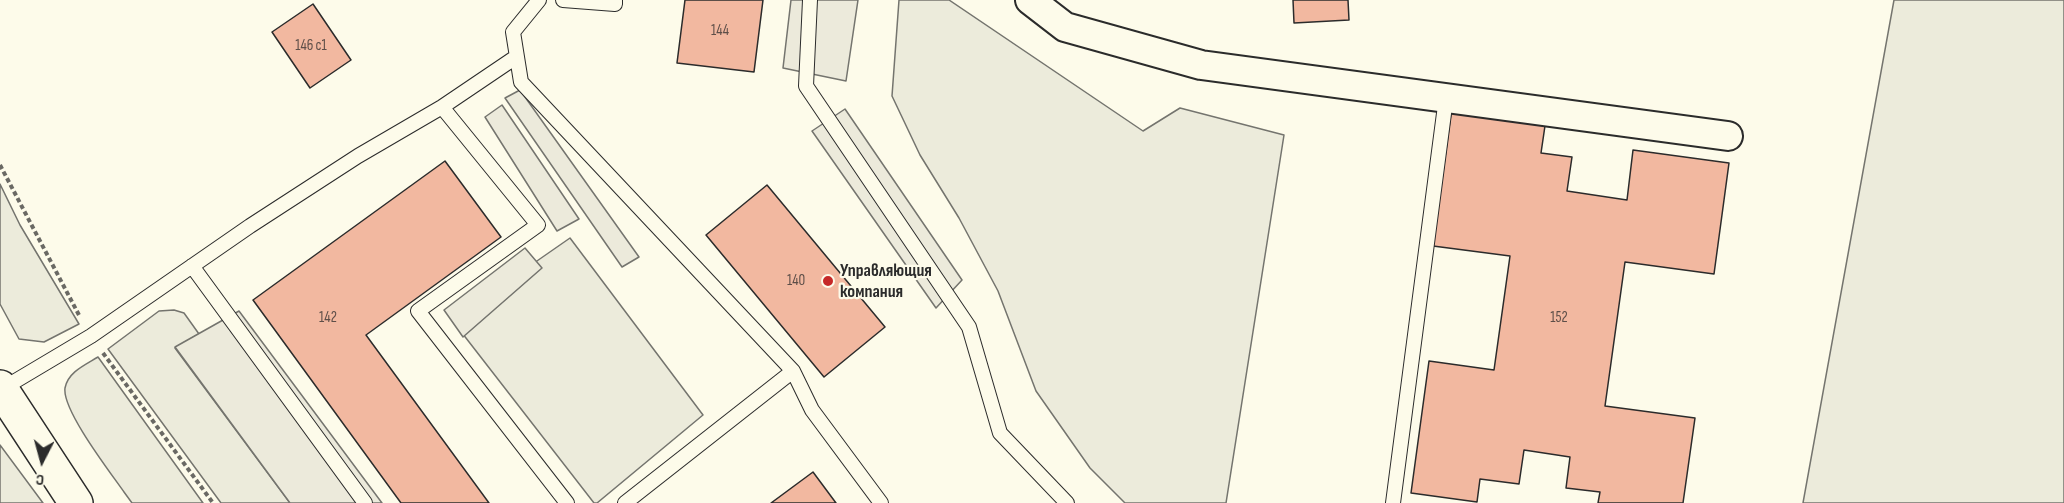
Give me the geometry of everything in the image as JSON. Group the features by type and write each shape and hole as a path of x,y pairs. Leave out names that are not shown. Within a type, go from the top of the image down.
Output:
{"main road":[{"path":"1,388 76,503"}],"street":[{"path":"1030,0 1065,27 1201,65 1728,136"}],"lane":[{"path":"539,0 513,32 521,82 793,371 812,410 881,503"},
{"path":"562,0 615,4 615,0"},
{"path":"810,0 806,86 969,327 1000,433 1067,503"},
{"path":"1,388 91,336 358,156 442,107 516,57"},
{"path":"1393,503 1446,98"},
{"path":"442,107 538,225 418,312 567,503"},
{"path":"192,266 365,503"},
{"path":"626,503 793,371"}],"shaded area":[{"path":"791,0 858,0 846,81 783,68"},
{"path":"899,0 949,0 1143,131 1180,108 1284,135 1226,503 1125,503 1090,468 1036,391 998,291 959,218 920,155 892,96"},
{"path":"1894,0 2064,0 2064,503 1803,503"},
{"path":"520,90 639,257 622,267 505,98"},
{"path":"502,105 579,219 557,231 485,117"},
{"path":"845,109 962,280 936,308 812,131"},
{"path":"0,184 20,225 79,324 44,342 19,339 0,304"},
{"path":"570,238 703,415 597,503 594,503 452,320"},
{"path":"525,248 542,268 463,337 444,310"},
{"path":"174,310 184,313 199,334 175,348 290,503 221,503 108,349 159,311"},
{"path":"239,311 382,503 290,503 175,347"},
{"path":"98,357 203,503 132,503 108,470 71,411 65,388 73,373"},
{"path":"0,445 43,503 0,503"}],"building":[{"path":"685,0 763,0 754,72 677,63"},
{"path":"1293,0 1348,0 1349,20 1294,23"},
{"path":"313,4 351,60 310,88 272,32"},
{"path":"1452,106 1546,119 1541,153 1572,157 1567,191 1627,200 1633,150 1729,163 1714,274 1625,262 1605,406 1695,418 1683,503 1598,503 1600,492 1566,488 1570,457 1524,450 1519,484 1480,479 1477,502 1411,493 1429,361 1494,370 1510,256 1433,246"},
{"path":"445,161 501,237 366,335 489,503 401,503 253,300"},
{"path":"767,185 885,327 824,377 706,235"},
{"path":"813,472 836,503 771,503"}],"place":[{"name":"Управляющия компания","path":"828,281"}]}
